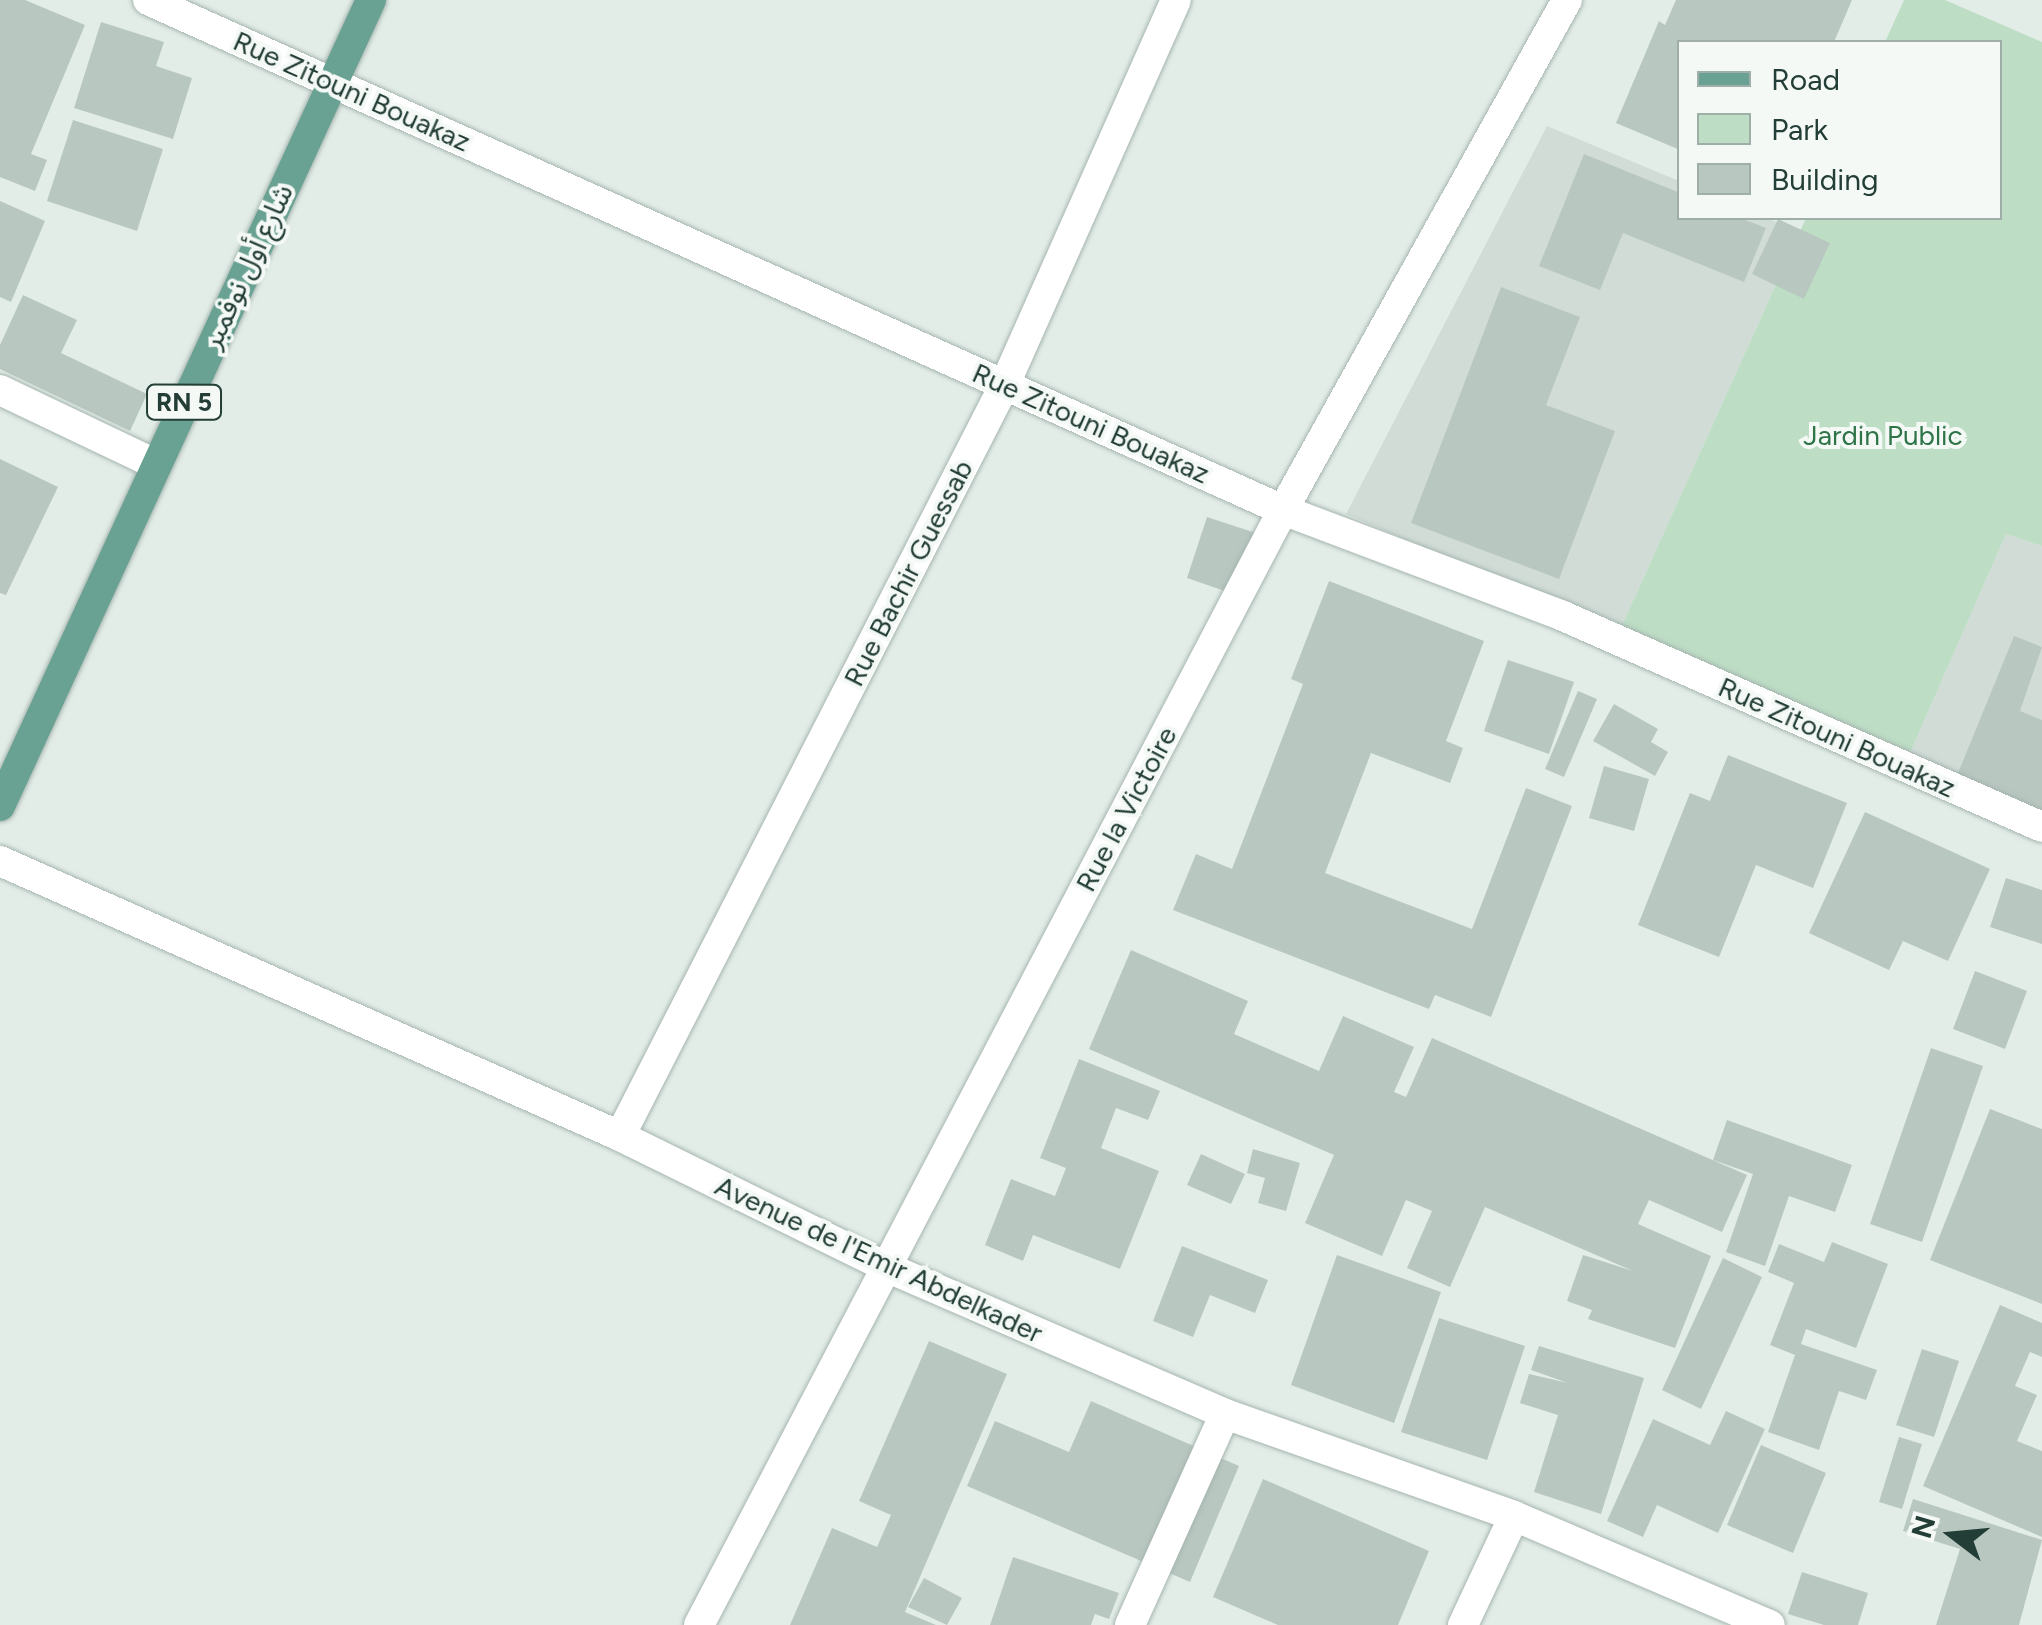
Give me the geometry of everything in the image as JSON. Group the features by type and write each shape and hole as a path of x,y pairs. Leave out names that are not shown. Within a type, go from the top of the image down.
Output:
{"main road":[{"name":"شارع أول نوفمبر","path":"0,806 371,0"}],"street":[{"name":"Rue Zitouni Bouakaz","path":"148,0 1283,510 1563,616 2042,827"},
{"name":"Rue Bachir Guessab","path":"620,1136 1005,384 1176,0"},
{"name":"Rue la Victoire","path":"700,1625 1283,510 1568,0"},
{"path":"0,390 155,464"},
{"name":"Avenue de l'Emir Abdelkader","path":"0,861 620,1136 886,1268 1224,1414 1514,1516 1770,1625"},
{"path":"1130,1625 1224,1414"},
{"path":"1463,1625 1514,1516"}],"shaded area":[{"path":"1547,126 1677,180 1677,220 1771,220 1800,231 1620,630 1346,514"},
{"path":"2006,534 2042,546 2042,811 1909,755"}],"green space":[{"name":"Jardin Public","path":"1904,0 1945,0 2042,42 2042,546 2006,534 1909,755 1620,630 1805,220 2002,220 2002,40 1886,40"}],"building":[{"path":"0,0 25,0 85,25 31,154 47,160 35,191 0,177"},
{"path":"1676,0 1852,0 1835,40 1677,40 1677,149 1616,123 1659,21 1665,25"},
{"path":"101,22 164,42 156,66 192,78 173,139 74,108"},
{"path":"73,120 163,149 137,231 47,201"},
{"path":"1584,154 1677,192 1677,220 1745,220 1766,228 1744,282 1623,233 1600,290 1539,266"},
{"path":"0,201 45,221 11,302 0,297"},
{"path":"1778,220 1830,243 1804,299 1752,274"},
{"path":"1501,287 1580,317 1546,405 1615,431 1559,579 1411,523"},
{"path":"23,295 77,320 61,353 147,394 130,431 0,369 0,345"},
{"path":"0,459 58,487 6,595 0,593"},
{"path":"1207,517 1268,537 1248,599 1187,578"},
{"path":"1329,581 1484,641 1446,741 1463,748 1450,783 1371,753 1325,873 1472,929 1526,788 1572,806 1491,1017 1435,995 1429,1009 1173,910 1196,854 1232,869 1303,684 1291,679"},
{"path":"2014,636 2042,647 2020,711 2042,720 2042,819 1954,783"},
{"path":"1508,660 1574,682 1549,754 1484,731"},
{"path":"1578,691 1597,699 1564,777 1545,769"},
{"path":"1614,704 1658,729 1651,742 1668,752 1655,776 1593,741"},
{"path":"1728,755 1847,803 1813,888 1756,865 1719,957 1638,925 1690,793 1710,801"},
{"path":"1604,766 1649,779 1634,831 1589,818"},
{"path":"1865,812 1990,869 1948,961 1903,941 1889,970 1809,933"},
{"path":"2006,878 2042,890 2042,944 1990,927"},
{"path":"1131,950 1248,1001 1234,1034 1319,1071 1343,1016 1414,1047 1394,1092 1406,1097 1432,1038 1747,1175 1722,1232 1649,1200 1638,1224 1711,1256 1675,1348 1588,1319 1592,1310 1567,1301 1583,1255 1633,1271 1485,1207 1450,1287 1407,1268 1432,1211 1406,1200 1382,1256 1305,1223 1334,1155 1089,1049"},
{"path":"1975,971 2027,991 2005,1049 1953,1029"},
{"path":"1931,1048 1983,1066 1922,1242 1870,1224"},
{"path":"1079,1059 1160,1091 1148,1120 1116,1108 1101,1148 1159,1171 1120,1269 1033,1235 1023,1261 985,1245 1011,1179 1055,1196 1066,1168 1040,1158"},
{"path":"1990,1109 2042,1129 2042,1304 1930,1260"},
{"path":"1727,1120 1852,1165 1835,1212 1789,1196 1765,1266 1726,1252 1753,1174 1713,1160"},
{"path":"1253,1149 1300,1163 1286,1211 1258,1203 1265,1178 1247,1173"},
{"path":"1201,1154 1245,1174 1231,1204 1187,1185"},
{"path":"1832,1242 1888,1264 1856,1348 1806,1329 1801,1344 1877,1370 1866,1400 1839,1391 1819,1450 1768,1432 1795,1355 1770,1345 1794,1283 1768,1272 1779,1244 1824,1262"},
{"path":"1182,1246 1268,1280 1255,1313 1210,1295 1193,1337 1153,1321"},
{"path":"1337,1255 1441,1292 1394,1423 1291,1385"},
{"path":"1723,1258 1762,1277 1701,1409 1662,1390"},
{"path":"2000,1305 2042,1323 2042,1357 2030,1352 2015,1386 2037,1395 2017,1441 2042,1451 2042,1537 1923,1486"},
{"path":"1439,1318 1525,1346 1487,1460 1401,1432"},
{"path":"929,1341 1007,1374 905,1612 936,1625 790,1625 832,1528 877,1547 891,1515 859,1501"},
{"path":"1539,1346 1644,1378 1601,1514 1534,1492 1558,1415 1520,1403 1529,1374 1568,1383 1531,1370"},
{"path":"1922,1349 1959,1361 1934,1437 1896,1425"},
{"path":"1091,1401 1239,1466 1190,1582 967,1486 995,1421 1069,1452"},
{"path":"1726,1411 1765,1429 1718,1533 1657,1505 1643,1537 1607,1521 1653,1419 1710,1445"},
{"path":"1899,1437 1922,1444 1902,1509 1879,1502"},
{"path":"1761,1445 1826,1473 1793,1553 1727,1525"},
{"path":"1263,1479 1429,1551 1398,1625 1278,1625 1213,1597"},
{"path":"1913,1499 2042,1540 2019,1625 1936,1625 1960,1549 1903,1531"},
{"path":"1013,1557 1119,1593 1109,1619 1095,1614 1091,1625 990,1625"},
{"path":"1802,1572 1868,1593 1858,1625 1824,1625 1788,1614"},
{"path":"924,1578 962,1598 947,1625 908,1607"}]}
